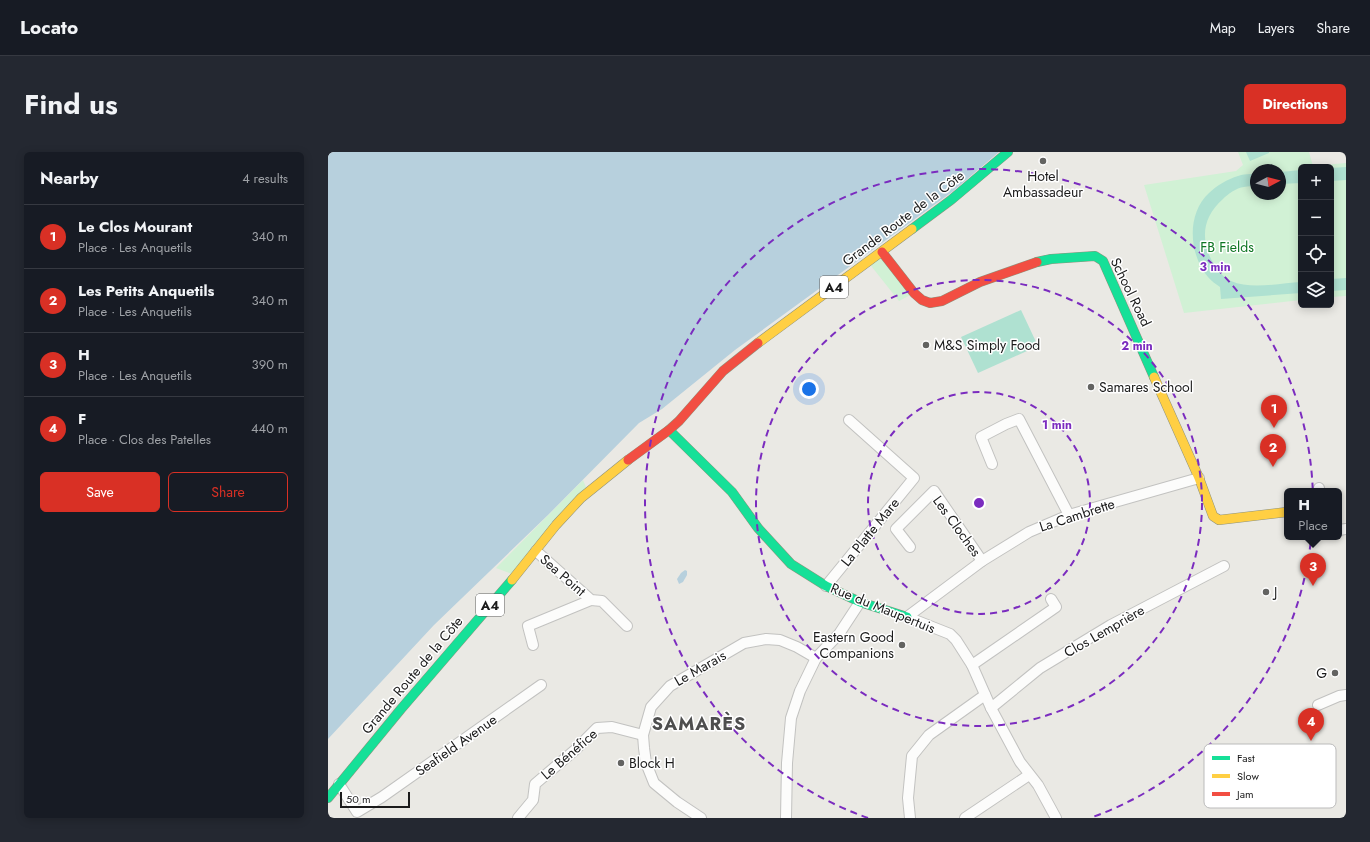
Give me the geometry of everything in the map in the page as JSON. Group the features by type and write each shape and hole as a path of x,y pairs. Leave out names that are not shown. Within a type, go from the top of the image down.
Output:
{"main road":[{"name":"Grande Route de la Côte","path":"328,798 536,551 556,525 581,498 613,471 679,421 723,371 746,352 951,200 1008,152"},
{"name":"School Road","path":"882,252 914,293 922,300 930,303 942,301 980,282 1032,263 1051,259 1095,256 1103,261 1199,478"},
{"name":"Rue du Maupertuis","path":"668,430 732,492 758,528 785,558 801,571 826,586 860,602 907,617"},
{"path":"1199,478 1213,516 1219,520 1284,512"}],"street":[{"path":"992,464 981,437 1019,419 1069,515"},
{"name":"La Platte Mare","path":"826,586 914,478 849,420"},
{"name":"La Cambrette","path":"907,617 982,561 1029,532 1069,515 1199,478"},
{"name":"Les Cloches","path":"910,547 896,529 934,491 982,561"},
{"name":"Sea Point","path":"536,551 591,600"},
{"name":"Clos Lemprière","path":"991,708 1047,664 1111,625 1224,566"},
{"name":"Sea Point","path":"533,644 528,626 591,600 602,601 628,626"},
{"path":"972,665 1056,607 1051,600"},
{"path":"786,818 787,763 791,718 800,691 816,658 839,634 860,602"},
{"name":"Rue du Maupertuis","path":"907,617 950,634 956,640 972,665 991,708 1020,762 1038,785 1056,818"},
{"name":"Le Marais","path":"701,818 654,784 646,763 643,734 651,707 670,686 744,643 766,639 780,640 816,658"},
{"name":"Seafield Avenue","path":"339,784 358,812 382,797 541,685"},
{"path":"910,818 908,798 912,756 929,735 985,695"},
{"path":"1318,705 1339,696 1346,695"},
{"name":"Le Bénéfice","path":"518,818 533,800 535,784 575,750 597,728 612,727 643,734"},
{"path":"965,818 1029,775"}],"green space":[{"name":"FB Fields","path":"1238,152 1309,152 1312,164 1298,164 1298,300 1184,313 1144,185 1236,171 1243,165"},
{"path":"1246,152 1269,152 1269,153 1250,161"},
{"name":"FB Fields","path":"1346,163 1346,296 1334,297 1334,164"},
{"path":"1346,167 1346,180 1334,181 1334,168"},
{"path":"1298,170 1298,183 1286,184 1286,171"},
{"path":"1250,174 1250,186 1238,189 1227,195 1212,212 1208,219 1205,234 1211,259 1222,275 1231,281 1239,284 1256,286 1298,282 1298,293 1221,299 1220,287 1208,277 1197,258 1193,235 1196,212 1209,193 1219,185 1240,175"},
{"path":"882,252 914,293 899,301 868,262"},
{"path":"1346,278 1346,290 1334,291 1334,279"},
{"path":"1021,310 1038,346 978,373 961,337"},
{"path":"583,480 588,492 512,574 496,568"}],"water":[{"path":"328,152 999,152 952,192 735,350 662,409 639,423 548,515 434,625 328,739"},
{"path":"685,570 687,571 687,575 683,582 679,584 677,579"}],"traffic: fast":[{"path":"912,229 951,200 1008,152"},
{"path":"1037,262 1051,259 1095,256 1103,261 1154,377"},
{"path":"669,430 732,492 758,528 791,564 826,586 860,602 907,617"},
{"path":"328,798 401,709 512,580"}],"traffic: slow":[{"path":"758,343 912,229"},
{"path":"1154,377 1199,478 1213,516 1219,520 1284,512"},
{"path":"512,580 556,525 581,498 628,460"}],"traffic: jam":[{"path":"882,252 914,293 922,300 930,303 942,301 980,282 1037,262"},
{"path":"628,460 669,430 679,421 723,371 758,343"}],"place":[{"name":"Hotel Ambassadeur","path":"1043,161"},
{"name":"M&S Simply Food","path":"926,345"},
{"name":"Samares School","path":"1091,387"},
{"name":"Le Clos Mourant","path":"1274,428"},
{"name":"Les Petits Anquetils","path":"1273,467"},
{"name":"H","path":"1313,586"},
{"name":"J","path":"1266,592"},
{"name":"Eastern Good Companions","path":"902,645"},
{"name":"G","path":"1335,673"},
{"name":"F","path":"1311,741"},
{"name":"Block H","path":"621,763"}],"district":[{"name":"SAMARÈS","path":"699,724"}]}
